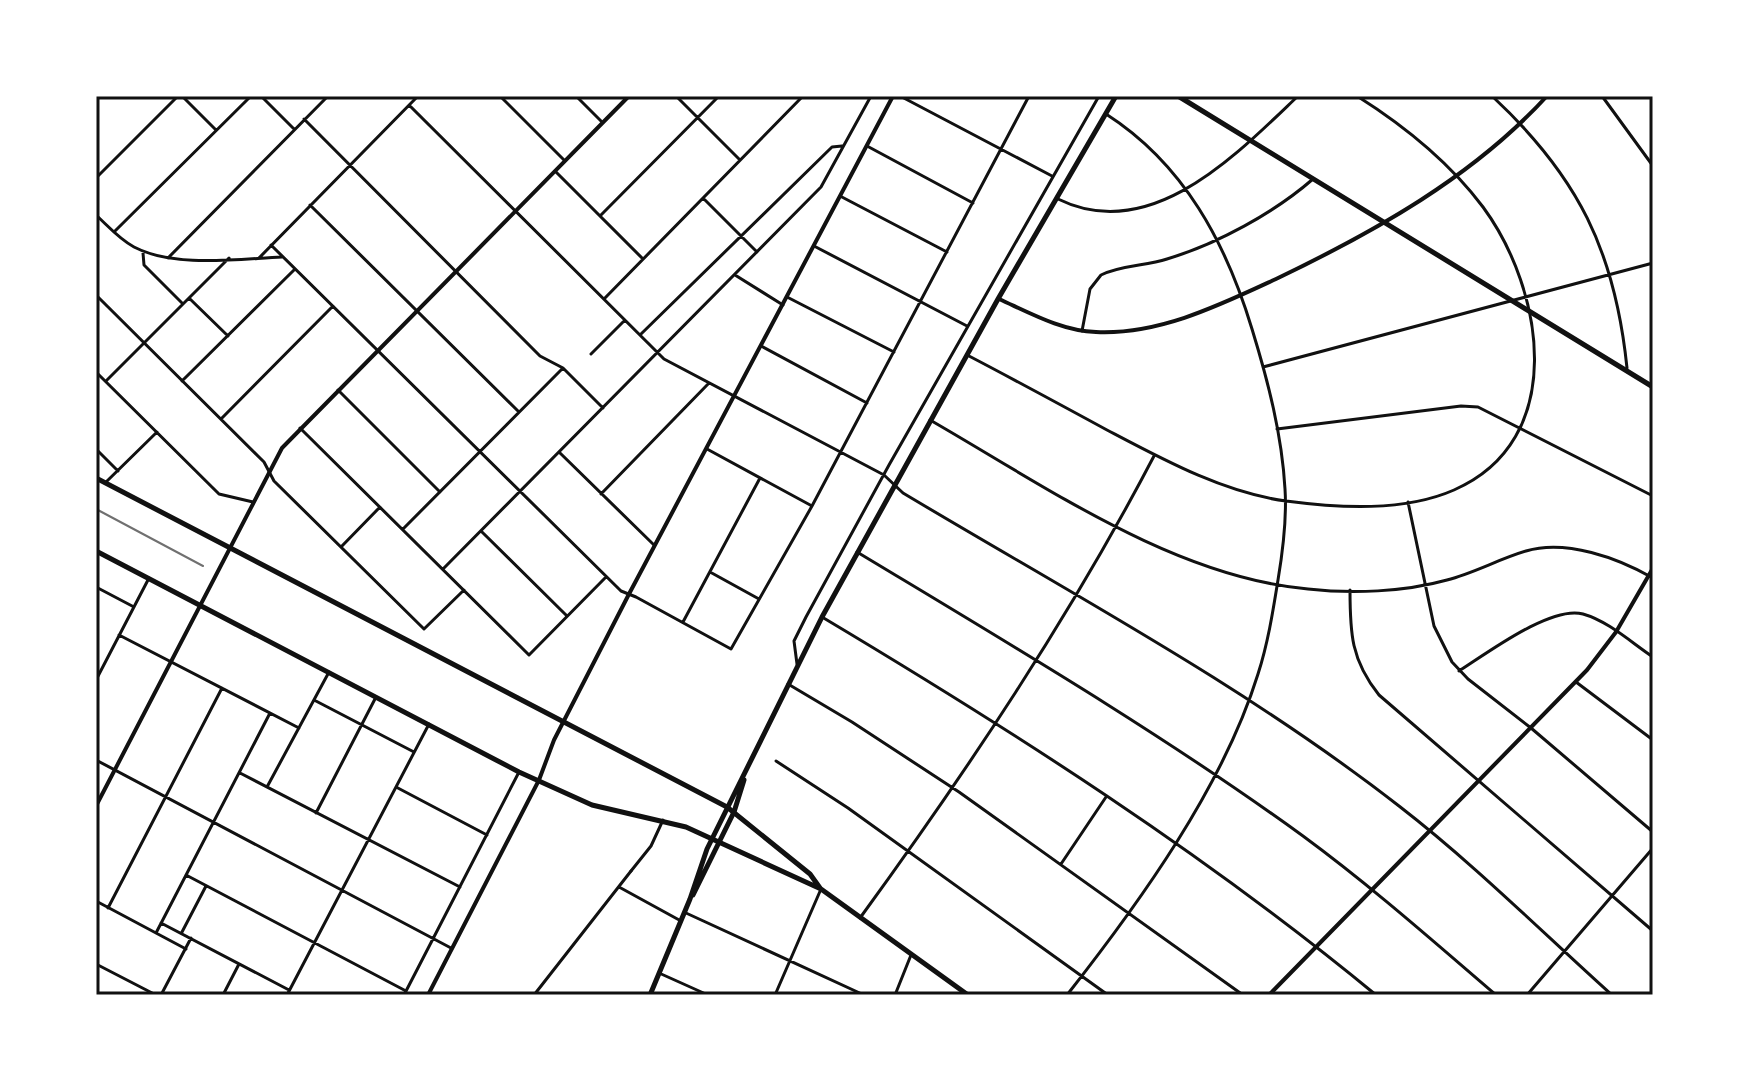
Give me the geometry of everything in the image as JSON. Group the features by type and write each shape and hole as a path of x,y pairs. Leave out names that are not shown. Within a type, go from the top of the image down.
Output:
{"main road":[{"path":"650,995 685,912 697,873 797,665 894,484 1116,96"},
{"path":"1178,96 1653,387"},
{"path":"96,478 727,807 810,874 821,889"},
{"path":"97,554 149,578 519,772 592,805 686,827 821,889 968,995"},
{"path":"690,899 703,879 734,812 745,777"}],"street":[{"path":"96,178 180,96 216,130"},
{"path":"114,232 251,96"},
{"path":"261,96 294,129"},
{"path":"168,258 328,96"},
{"path":"259,258 418,96"},
{"path":"500,96 565,161"},
{"path":"576,96 603,122"},
{"path":"96,806 282,448 629,96"},
{"path":"676,96 740,160"},
{"path":"600,216 719,96"},
{"path":"604,299 803,96"},
{"path":"443,569 821,187 871,96"},
{"path":"428,995 539,780 563,722 629,594 893,96"},
{"path":"900,96 1053,177"},
{"path":"797,665 796,636 1099,96"},
{"path":"1058,199 1094,209 1131,210 1160,203 1187,189 1251,141 1298,96"},
{"path":"967,355 1155,455 1210,480 1286,501 1349,505 1408,502 1443,494 1476,478 1504,453 1521,427 1535,364 1527,297 1492,221 1456,175 1414,138 1357,96"},
{"path":"1492,96 1559,171 1600,243 1611,274 1627,371"},
{"path":"998,299 1082,331 1112,332 1185,317 1241,295 1323,256 1384,222 1456,175 1520,124 1547,96"},
{"path":"1602,96 1653,166"},
{"path":"271,245 621,591 731,649 812,506 1028,97"},
{"path":"409,105 670,362 884,475 909,497 1248,700 1344,765 1430,831 1612,995"},
{"path":"1067,995 1175,844 1214,774 1248,700 1268,638 1278,585 1286,501 1277,429 1263,367 1241,295 1216,238 1187,189 1143,140 1106,114"},
{"path":"304,119 540,356 563,368 603,408"},
{"path":"867,146 973,203"},
{"path":"640,335 832,147 844,147"},
{"path":"555,171 643,259"},
{"path":"1082,331 1090,289 1101,275 1173,257 1216,238 1277,207 1313,179"},
{"path":"840,196 947,252"},
{"path":"703,198 757,252"},
{"path":"310,205 519,412"},
{"path":"96,215 114,232 143,251 168,258 283,257"},
{"path":"814,246 968,326"},
{"path":"143,251 144,265 183,304"},
{"path":"106,381 229,258"},
{"path":"1263,367 1653,263"},
{"path":"182,381 295,269"},
{"path":"735,275 783,305"},
{"path":"96,295 264,462 274,481 424,629 464,590"},
{"path":"787,297 894,352"},
{"path":"189,298 228,336"},
{"path":"221,419 333,306"},
{"path":"591,354 625,320"},
{"path":"761,346 867,403"},
{"path":"403,529 563,368"},
{"path":"96,372 219,494 254,502"},
{"path":"601,494 709,383"},
{"path":"338,390 440,492"},
{"path":"1277,429 1467,406 1485,409 1653,496"},
{"path":"930,420 1116,527 1159,548 1199,564 1278,585 1311,590 1425,585 1546,547 1581,551 1651,577"},
{"path":"300,428 529,655 606,577"},
{"path":"105,483 157,432"},
{"path":"96,449 118,471"},
{"path":"707,449 812,506"},
{"path":"559,452 655,546"},
{"path":"860,918 1035,660 1116,527 1155,455"},
{"path":"683,622 760,478"},
{"path":"1408,502 1437,636 1459,671 1653,832"},
{"path":"341,547 380,507"},
{"path":"481,531 567,616"},
{"path":"857,552 1214,774 1373,889 1496,995"},
{"path":"1269,995 1576,682 1616,632 1651,577 1653,568"},
{"path":"710,572 759,599"},
{"path":"96,680 149,578"},
{"path":"96,587 134,607"},
{"path":"1350,590 1353,646 1357,662 1366,678 1388,703 1653,931"},
{"path":"1459,671 1530,628 1563,614 1583,614 1653,657"},
{"path":"822,617 994,723 1175,844 1317,946 1376,995"},
{"path":"119,635 299,728"},
{"path":"267,787 329,672"},
{"path":"1576,682 1653,740"},
{"path":"788,684 951,787 1243,995"},
{"path":"108,908 222,688"},
{"path":"316,813 376,697"},
{"path":"314,700 414,752"},
{"path":"156,933 270,713"},
{"path":"161,923 288,993 429,724"},
{"path":"96,760 451,948"},
{"path":"776,761 1108,995"},
{"path":"186,875 405,993 519,772"},
{"path":"240,773 460,887"},
{"path":"396,787 487,835"},
{"path":"1061,864 1106,797"},
{"path":"534,995 651,846 663,820"},
{"path":"1527,995 1653,848"},
{"path":"182,934 206,886"},
{"path":"619,887 681,921"},
{"path":"775,995 821,889"},
{"path":"96,901 186,949"},
{"path":"685,912 864,995"},
{"path":"96,964 159,995 191,938"},
{"path":"895,995 911,955"},
{"path":"223,995 239,964"},
{"path":"659,973 708,995"}],"railway":[{"path":"96,509 203,566"}]}
